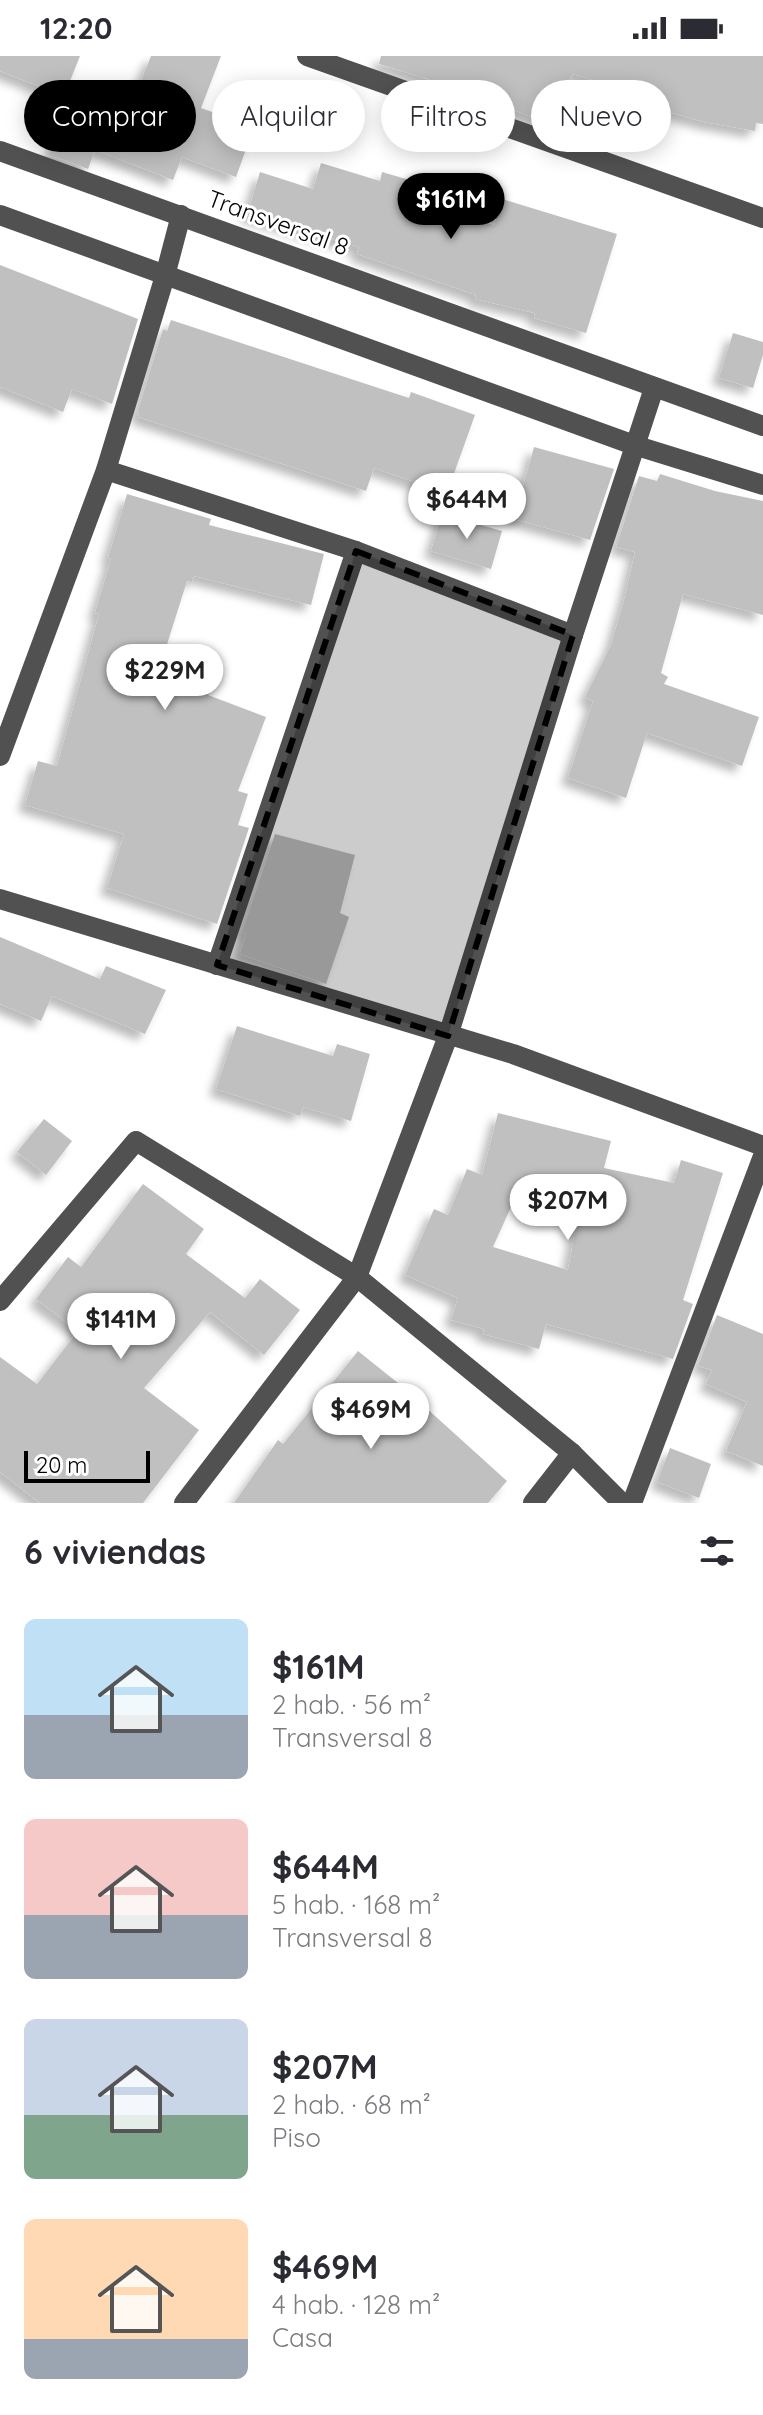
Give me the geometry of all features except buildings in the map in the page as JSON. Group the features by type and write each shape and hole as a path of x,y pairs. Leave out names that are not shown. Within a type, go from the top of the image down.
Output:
{"street":[{"path":"307,56 763,218"},
{"name":"Transversal 8","path":"0,151 763,426"},
{"path":"0,215 634,445 763,485"},
{"path":"0,756 106,470 181,215"},
{"path":"184,1503 357,1277 448,1036 654,388"},
{"path":"106,470 356,551 573,635"},
{"path":"217,965 356,551"},
{"path":"0,899 513,1054 763,1146"},
{"path":"0,1301 136,1141 357,1277 572,1453 622,1503"},
{"path":"632,1503 763,1156"},
{"path":"533,1503 572,1453"}],"highlighted area":[{"path":"356,551 573,635 448,1036 217,965"}]}
